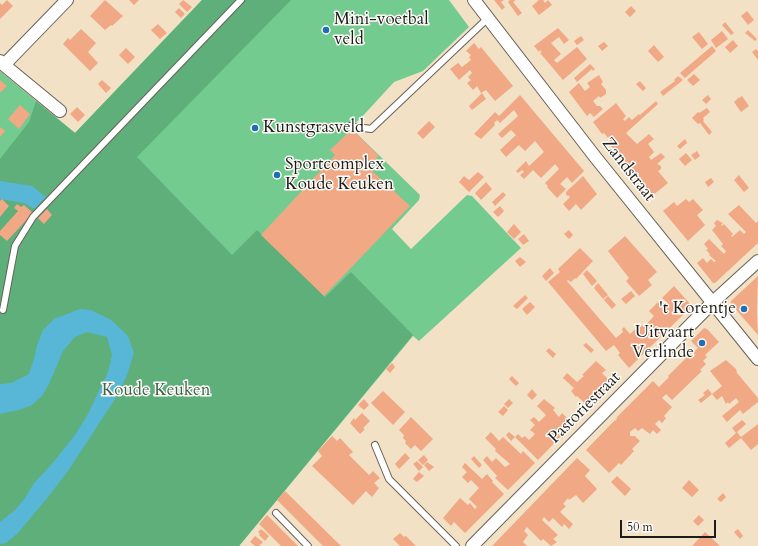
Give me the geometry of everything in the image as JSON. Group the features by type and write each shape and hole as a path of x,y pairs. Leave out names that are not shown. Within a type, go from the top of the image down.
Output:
{"street":[{"path":"60,111 2,63 67,0"},
{"name":"Zandstraat","path":"474,0 635,206 758,359"},
{"name":"Pastoriestraat","path":"472,546 713,302 758,261"}],"lane":[{"path":"3,310 15,246 34,217 242,0"},
{"path":"350,126 371,129 488,18"},
{"path":"374,445 389,479 456,546"},
{"path":"276,513 308,546"}],"green space":[{"name":"Koude Keuken","path":"202,0 449,0 469,27 423,71 394,82 360,119 350,127 420,195 419,200 392,229 411,249 467,195 472,196 521,248 419,341 413,336 239,546 0,546 0,71 75,133"},
{"name":"Koude Keuken","path":"202,0 291,0 137,157 232,255 257,230 325,297 351,272 413,335 239,546 0,546 0,159 29,122 36,101 75,133"}],"water":[{"path":"0,181 32,186 46,197 34,209 24,203 0,199"},
{"path":"80,309 91,310 111,320 128,336 134,353 127,375 117,396 68,471 18,533 6,543 0,544 0,522 15,510 25,498 34,483 51,465 75,435 88,414 108,372 112,355 107,337 87,332 75,337 63,351 49,384 42,396 32,405 19,410 0,414 0,384 11,383 29,374 43,330 54,319"}],"building":[{"path":"7,0 13,6 0,19 0,3 2,5"},
{"path":"105,0 123,16 105,30 90,16"},
{"path":"129,0 139,0 134,5"},
{"path":"183,0 192,7 187,12 179,4"},
{"path":"494,0 504,0 501,2 505,7 502,10"},
{"path":"510,0 516,0 513,2 522,13 518,16 508,2"},
{"path":"539,0 543,0 545,3 548,0 552,5 539,15 532,6"},
{"path":"631,6 636,11 630,17 625,12"},
{"path":"179,8 185,14 181,18 175,12"},
{"path":"747,11 754,20 748,25 741,16"},
{"path":"725,22 734,33 731,35 722,25"},
{"path":"158,24 167,33 160,39 151,30"},
{"path":"558,28 569,40 564,44 559,37 551,43 561,54 554,60 557,63 577,47 587,59 563,80 540,53 542,52 540,50 539,52 534,46"},
{"path":"81,29 96,43 88,52 98,63 90,71 63,44 68,38 70,40"},
{"path":"748,30 757,39 755,41 745,33"},
{"path":"722,31 728,39 716,48 711,40"},
{"path":"699,32 708,44 702,49 692,37"},
{"path":"581,36 584,40 577,45 574,41"},
{"path":"733,40 738,46 730,53 725,47"},
{"path":"604,42 608,46 602,51 598,46"},
{"path":"474,43 479,49 481,47 513,86 495,101 486,90 481,93 477,86 473,90 467,83 471,80 468,77 472,73 470,70 459,80 450,69 458,63 462,67 471,60 469,57 471,55 466,51"},
{"path":"654,45 664,57 658,62 648,51"},
{"path":"712,46 716,51 685,78 680,73"},
{"path":"126,48 135,57 128,64 119,55"},
{"path":"756,49 757,51 758,50 758,60 752,52"},
{"path":"590,64 595,69 593,71 592,69 577,82 574,78"},
{"path":"694,74 700,80 693,86 687,80"},
{"path":"599,75 603,82 601,84 606,90 606,94 600,98 599,96 593,101 597,106 600,106 603,109 594,117 590,113 587,116 569,92 579,83 585,91 590,87 587,83"},
{"path":"678,76 683,80 663,96 660,92 675,81 674,80"},
{"path":"0,80 7,86 0,93"},
{"path":"102,80 111,88 106,93 98,84"},
{"path":"640,81 646,88 643,91 636,84"},
{"path":"482,93 486,99 472,110 469,106"},
{"path":"520,95 584,171 572,183 567,177 560,184 566,189 557,198 545,183 559,169 555,164 541,178 533,170 524,179 520,175 524,172 522,170 518,173 516,171 526,161 529,166 544,152 535,141 525,151 519,145 506,157 500,150 516,135 511,130 502,138 498,134 518,116 514,110 500,123 497,120 494,123 495,125 481,139 474,134 495,112 499,116"},
{"path":"708,95 711,99 706,104 702,100"},
{"path":"742,96 749,106 741,112 734,102"},
{"path":"656,101 658,104 626,133 637,144 649,134 654,139 648,144 654,152 649,157 651,160 661,153 665,157 657,164 661,166 661,169 658,171 668,183 652,196 611,146 613,144 604,133 602,134 593,122 616,103 626,116 623,119 625,121 629,117 632,120 639,114 640,115"},
{"path":"20,105 30,114 19,129 8,119"},
{"path":"77,107 85,115 78,122 70,114"},
{"path":"707,108 710,112 703,118 703,121 712,132 709,135 700,123 698,124 692,118 698,112 699,113"},
{"path":"429,121 435,127 423,139 417,133"},
{"path":"0,127 5,131 0,137"},
{"path":"352,129 379,156 368,167 410,206 324,296 261,235 335,155 330,150"},
{"path":"685,139 687,143 680,149 677,146"},
{"path":"697,151 700,156 695,160 691,155"},
{"path":"686,153 692,160 685,166 679,159"},
{"path":"478,172 484,177 469,192 459,182 464,176 469,180"},
{"path":"739,175 749,188 744,192 734,180"},
{"path":"583,176 597,194 581,210 576,204 569,211 563,204 570,197 568,195 567,196 566,192"},
{"path":"711,178 714,182 708,187 705,182"},
{"path":"486,182 492,189 481,200 475,193"},
{"path":"503,192 506,195 495,206 492,202"},
{"path":"2,199 9,206 0,217 0,201"},
{"path":"686,199 689,202 693,199 703,210 697,215 705,225 688,241 663,211 674,202 677,206"},
{"path":"17,204 21,207 24,205 33,213 7,241 0,235 0,231 18,211 14,208"},
{"path":"739,205 756,223 758,221 758,243 715,283 713,283 697,263 703,258 707,263 711,259 714,262 716,261 709,255 710,254 706,250 708,249 704,244 709,239 724,254 726,251 721,246 723,244 712,230 716,226 714,223 717,220 723,223 721,225 722,226 724,224 733,234 731,236 732,237 740,230 744,234 746,232 728,214"},
{"path":"500,206 504,211 498,217 493,212"},
{"path":"47,209 52,215 44,224 38,218"},
{"path":"514,224 521,232 514,239 507,232"},
{"path":"569,230 573,235 569,239 564,234"},
{"path":"524,234 529,241 523,245 518,239"},
{"path":"625,236 657,272 648,280 652,285 639,296 626,281 629,278 608,251"},
{"path":"580,248 593,261 576,279 575,278 571,282 568,280 567,281 616,338 623,332 622,329 624,327 630,334 641,324 644,327 654,316 649,311 660,300 666,305 668,303 662,298 674,286 692,306 629,368 618,355 620,353 614,345 606,351 548,282 560,272 558,269"},
{"path":"520,257 526,262 520,267 515,261"},
{"path":"550,268 554,273 546,281 542,276"},
{"path":"587,270 597,281 592,286 583,274"},
{"path":"758,276 758,335 731,304 731,301"},
{"path":"598,283 608,295 603,299 594,288"},
{"path":"631,291 635,296 626,304 621,299"},
{"path":"525,295 528,298 517,309 513,306"},
{"path":"608,296 616,305 612,309 604,300"},
{"path":"530,302 535,307 527,315 522,309"},
{"path":"704,328 707,329 719,342 705,355 707,357 703,361 706,364 700,370 702,371 672,400 666,394 662,398 672,407 664,416 666,418 662,423 659,420 655,424 661,430 657,434 653,430 650,434 642,428 638,431 635,428 630,432 630,436 635,436 640,441 632,449 634,451 621,465 619,463 609,473 586,450 615,420 616,421 617,417 653,381 659,387 687,357 686,356 698,348 691,341"},
{"path":"586,343 594,350 591,353 583,345"},
{"path":"549,348 556,354 553,358 546,351"},
{"path":"726,360 736,369 737,373 758,398 758,402 743,414 740,410 727,422 722,416 739,402 736,398 729,404 728,402 726,404 722,396 717,400 712,394 722,386 710,371"},
{"path":"596,361 606,370 602,373 613,384 590,408 577,396 576,397 571,391 574,388 563,378 567,373 577,382"},
{"path":"392,363 395,367 390,373 386,369"},
{"path":"512,376 519,383 516,386 509,379"},
{"path":"532,389 537,395 532,400 527,395"},
{"path":"708,389 712,394 701,403 698,400 705,395 703,393"},
{"path":"383,391 405,412 393,425 371,403"},
{"path":"364,399 369,405 364,410 358,405"},
{"path":"509,399 513,403 508,408 504,404"},
{"path":"544,399 555,408 553,410 559,417 562,413 573,424 538,460 515,437 518,434 522,438 525,436 529,440 535,434 530,430 535,425 530,420 534,417 539,422 546,415 537,406"},
{"path":"504,406 508,410 503,416 498,412"},
{"path":"362,413 370,421 363,428 365,429 360,434 350,423 354,418 355,420"},
{"path":"411,417 433,439 421,451 415,445 411,449 405,443 406,441 403,438 404,435 399,430"},
{"path":"742,420 746,424 736,433 732,428"},
{"path":"758,424 758,444 751,450 741,438 729,448 725,443 737,432 741,437"},
{"path":"491,432 499,441 503,437 521,454 523,451 535,463 508,490 495,478 497,476 483,460 487,456 492,462 496,458 505,467 510,464 495,451 496,449 485,438"},
{"path":"509,432 515,437 511,441 506,435"},
{"path":"332,436 337,441 340,438 353,452 349,455 369,475 373,471 380,478 374,483 379,488 372,497 366,491 353,505 312,466 322,456 318,451"},
{"path":"405,453 410,458 399,469 395,464"},
{"path":"424,455 428,460 423,465 418,460"},
{"path":"474,456 482,465 479,468 471,459"},
{"path":"577,458 590,470 585,476 597,489 583,503 576,495 569,500 568,498 563,504 566,506 560,512 573,524 569,529 564,524 562,527 553,518 549,522 544,517 542,520 558,535 553,539 557,542 551,546 543,539 541,541 527,527 524,531 528,535 523,542 527,546 492,546"},
{"path":"417,461 423,467 419,471 413,464"},
{"path":"427,462 434,467 429,471 424,465"},
{"path":"465,463 482,479 487,474 493,481 492,482 504,494 465,533 454,522 451,526 443,518 460,498 468,505 470,503 475,509 477,507 469,499 479,488 471,480 468,483 462,477 467,472 462,467"},
{"path":"419,472 424,476 417,482 413,479"},
{"path":"617,476 631,489 625,496 611,482"},
{"path":"689,480 699,490 692,497 682,488"},
{"path":"285,491 341,546 323,546 277,500"},
{"path":"723,493 726,497 721,502 717,499"},
{"path":"267,515 298,546 281,546 259,524"},
{"path":"699,515 704,520 698,526 693,521"},
{"path":"261,529 269,536 265,541 258,532"},
{"path":"738,529 743,536 740,539 734,532"},
{"path":"705,532 720,546 692,546"},
{"path":"400,533 404,537 406,536 416,546 400,546 393,539"},
{"path":"255,536 263,542 259,546 255,546 250,542"}],"place":[{"name":"Mini-voetbal veld","path":"326,30"},
{"name":"Kunstgrasveld","path":"255,128"},
{"name":"Sportcomplex Koude Keuken","path":"277,175"},
{"name":"'t Korentje","path":"744,309"},
{"name":"Uitvaart Verlinde","path":"702,343"}]}
